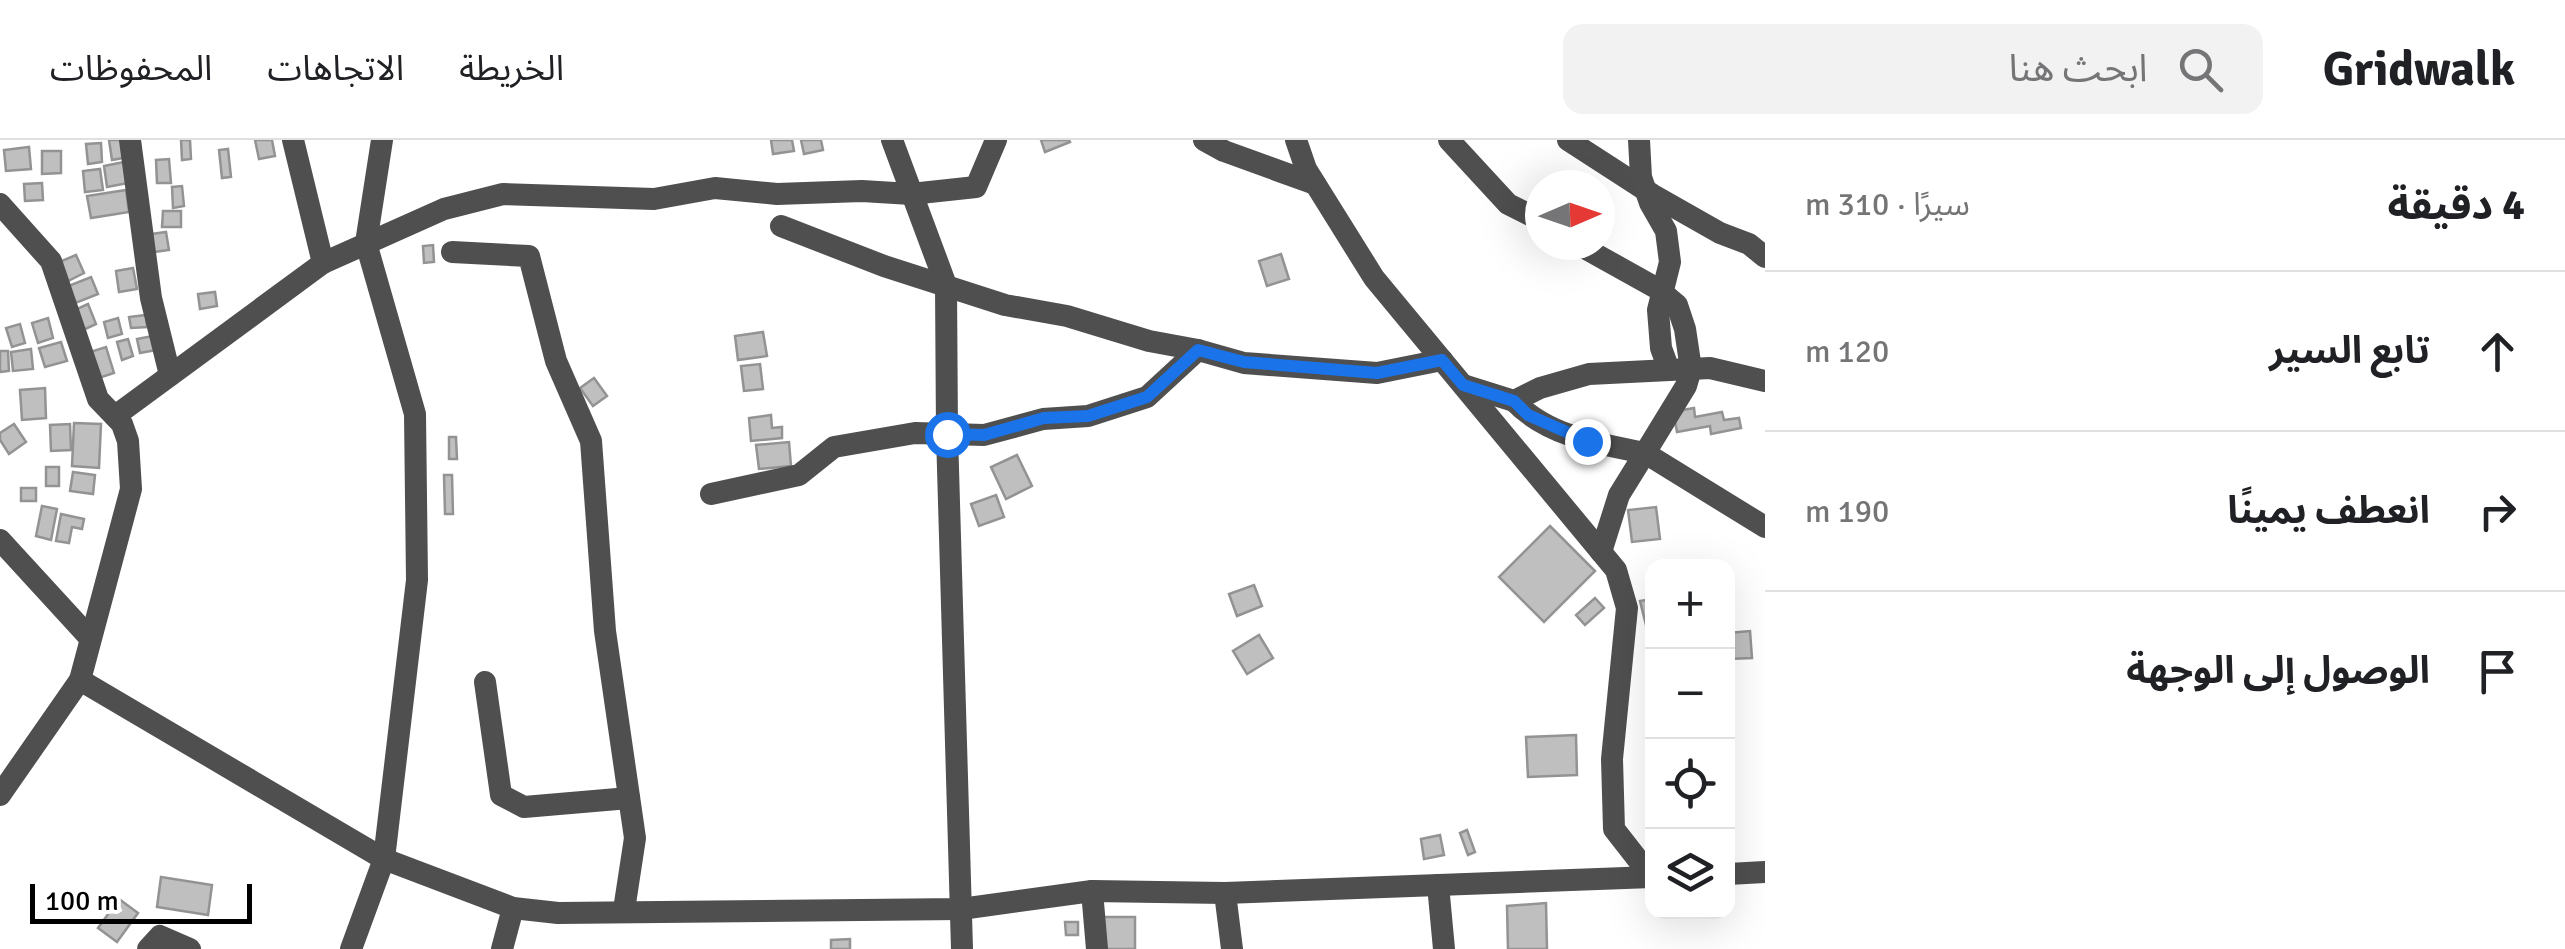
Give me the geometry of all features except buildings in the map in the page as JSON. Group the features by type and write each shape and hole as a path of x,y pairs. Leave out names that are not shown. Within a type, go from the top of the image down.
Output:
{"street":[{"path":"130,140 151,298 170,375"},
{"path":"293,140 324,263"},
{"path":"351,949 384,859 417,580 414,414 366,243 382,140"},
{"path":"892,140 946,285 962,949"},
{"path":"115,416 324,263 444,209 504,194 654,200 715,188 777,194 911,194 976,187 996,140"},
{"path":"1204,140 1240,158 1309,173"},
{"path":"1296,140 1309,173 1374,278 1616,570 1627,608 1612,759 1614,829 1638,862 1645,863"},
{"path":"1309,173 1318,140"},
{"path":"1449,140 1508,204 1525,212"},
{"path":"1568,140 1645,190 1720,233 1750,244 1765,257"},
{"path":"1638,140 1645,190 1666,231 1670,262 1661,292"},
{"path":"0,204 50,262 98,400 122,424 128,440 131,489 80,680 0,795"},
{"path":"781,226 884,266 1005,305 1067,316 1149,341 1244,362 1377,373 1442,360"},
{"path":"452,252 529,256 556,360 591,441 605,631 635,838 624,910"},
{"path":"1601,552 1620,495 1686,386 1680,370 1685,329 1676,306 1661,292 1605,260"},
{"path":"711,494 799,475 834,446 916,433 984,435 1044,418 1088,416 1147,397 1198,350"},
{"path":"1514,401 1540,388 1590,374 1710,368 1765,381"},
{"path":"1463,385 1514,401 1528,415 1587,441 1645,453 1765,527"},
{"path":"0,540 90,637"},
{"path":"0,572 27,570"},
{"path":"80,680 384,859 513,908 558,913 961,910 1092,892 1224,894 1645,877"},
{"path":"485,682 501,795 524,807 630,798"},
{"path":"1735,874 1765,872"},
{"path":"1438,885 1444,949"},
{"path":"1092,892 1097,949"},
{"path":"1224,894 1232,949"},
{"path":"502,949 513,908"},
{"path":"148,949 160,936 190,949"}],"route":[{"path":"947,434 984,435 1044,418 1088,416 1147,397 1198,350 1244,362 1302,370 1377,373 1442,360 1463,385 1514,401 1528,415 1587,441"}]}
